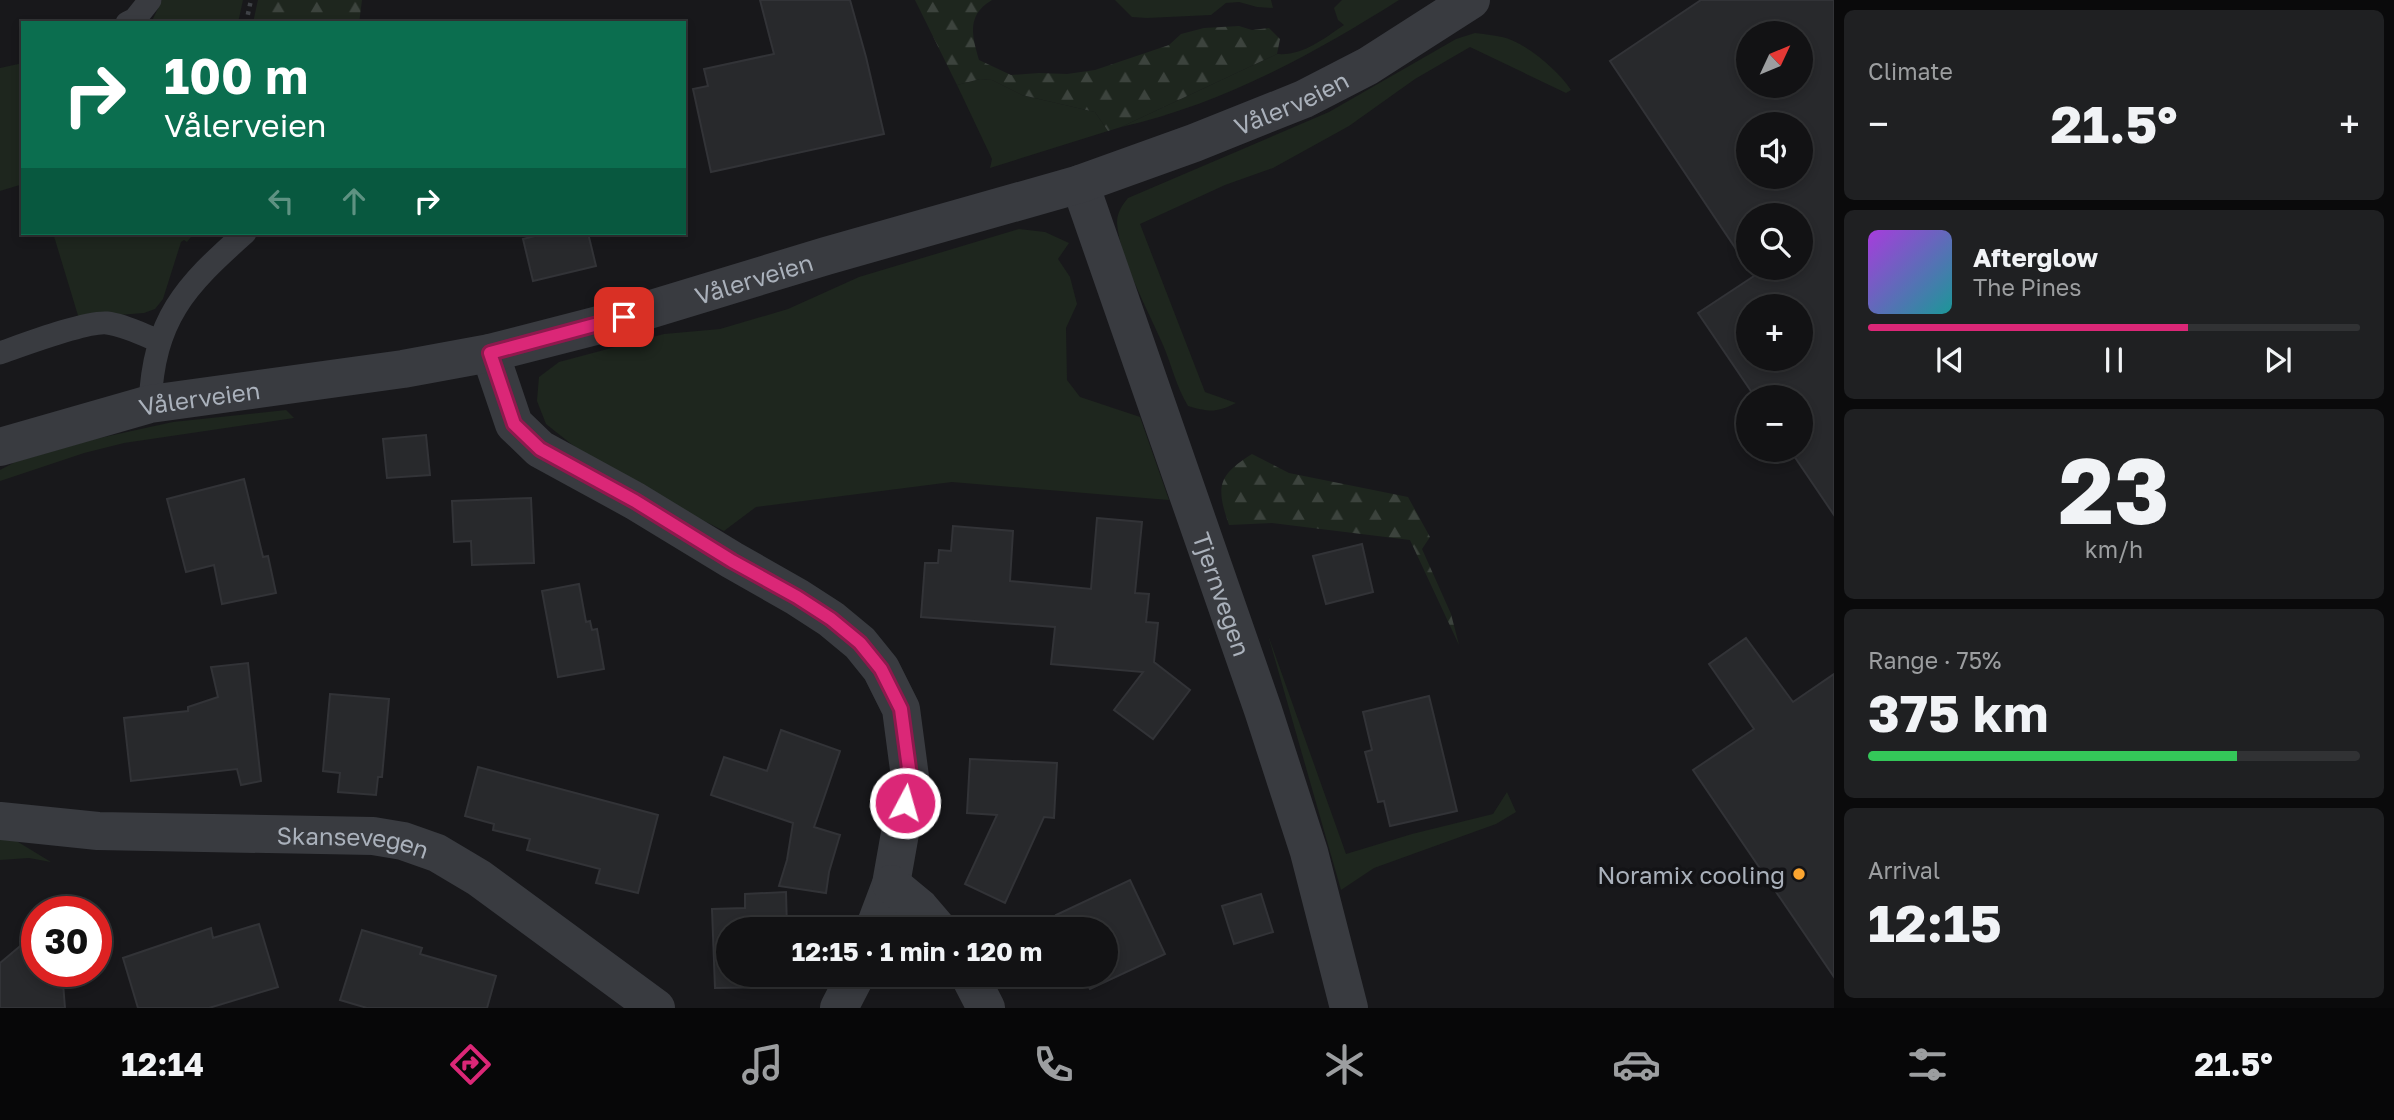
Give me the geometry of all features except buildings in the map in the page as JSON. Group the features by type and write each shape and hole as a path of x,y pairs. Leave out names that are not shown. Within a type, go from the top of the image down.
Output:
{"street":[{"name":"Vålerveien","path":"0,447 150,404 354,376 490,353 598,325 826,256 1080,184 1206,139 1304,99 1368,66 1471,0"},
{"name":"Tjernvegen","path":"1080,184 1267,723 1309,852 1349,1008"},
{"path":"490,353 514,424 540,449 635,501 732,561 797,597 831,619 860,643 881,669 901,709 910,776 891,884 879,917"},
{"name":"Skansevegen","path":"0,821 98,831 373,836 403,841 437,853 479,878 656,1008"},
{"path":"891,884 928,917"},
{"path":"839,1008 850,987"},
{"path":"976,987 986,1008"}],"lane":[{"path":"131,21 150,0"},
{"path":"150,404 151,377 159,341 186,290 242,235"},
{"path":"0,353 81,327 105,323 159,341"}],"path":[{"path":"246,21 251,0"}],"green space":[{"path":"162,0 243,0 238,21 152,21"},
{"path":"258,0 362,0 359,21 253,21"},
{"path":"915,0 992,0 978,12 975,19 973,34 976,51 979,60 1011,75 1067,74 1095,70 1169,45 1181,34 1204,28 1269,28 1280,39 1277,54 1108,131 1095,112 1022,95 992,80 980,79 957,85"},
{"path":"1115,0 1271,0 1273,8 1239,2 1226,3 1211,15 1147,18 1132,17"},
{"path":"1342,0 1399,0 1333,40 1265,76 1195,105 1121,127 1277,54 1312,46 1344,25 1338,20 1334,8"},
{"path":"1475,33 1502,37 1521,45 1550,66 1571,90 1566,93 1470,47 1415,79 1349,126 1273,168 1225,185 1140,224 1205,392 1236,403 1223,409 1212,410 1188,406 1123,253 1117,223 1122,206 1128,198 1329,112 1456,39"},
{"path":"21,63 21,185 0,191 0,68"},
{"path":"980,79 992,80 1022,95 1095,112 1108,131 990,168 992,159 957,85"},
{"path":"1019,229 1045,232 1069,243 1058,259 1070,277 1077,304 1066,328 1067,380 1080,397 1140,417 1169,500 952,482 756,507 724,531 641,489 575,447 546,424 537,401 539,377 559,362 664,334 720,329 788,309 859,277"},
{"path":"54,235 192,235 187,242 181,242 163,299 155,309 80,322"},
{"path":"286,410 294,418 124,443 84,453 0,481 0,470 15,462 95,439 173,422"},
{"path":"1252,454 1289,473 1408,497 1430,537 1422,549 1451,614 1459,645 1410,540 1272,523 1229,525 1222,501 1222,484 1232,469"},
{"path":"1268,635 1346,854 1493,814 1507,792 1516,812 1496,824 1374,868 1341,890"},
{"path":"0,834 5,834 51,862 29,858 0,860"}],"place":[{"name":"Noramix cooling","path":"1799,874"}],"route":[{"path":"624,317 490,353 514,424 540,449 635,501 732,561 797,597 831,619 860,643 881,669 901,709 910,776 905,803"}]}
